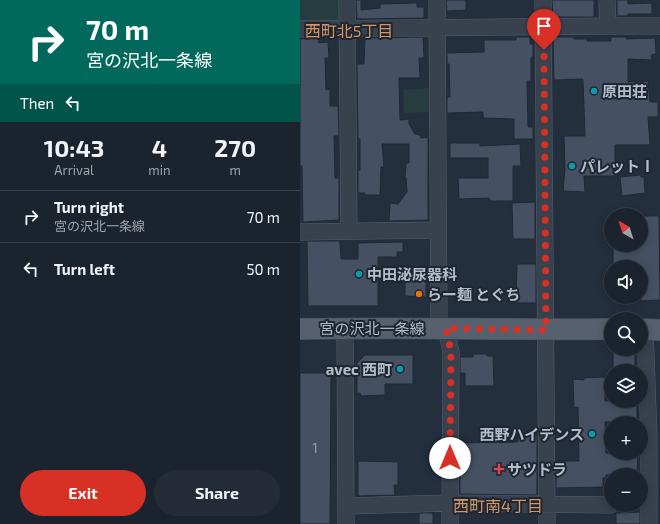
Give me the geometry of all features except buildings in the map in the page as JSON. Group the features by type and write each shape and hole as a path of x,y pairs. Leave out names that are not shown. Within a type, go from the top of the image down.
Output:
{"main road":[{"name":"宮の沢北一条線","path":"300,329 604,329"}],"street":[{"path":"347,0 349,231"},
{"path":"437,0 437,230 442,328 451,352 450,524"},
{"path":"543,0 547,524"},
{"path":"607,0 608,26"},
{"path":"300,29 660,26"},
{"path":"300,232 437,230"},
{"path":"346,328 346,524"},
{"path":"648,483 654,438 649,329"},
{"path":"346,506 450,503 604,505"},
{"path":"646,512 649,524"}],"green space":[{"path":"300,0 340,0 341,17 337,21 300,21"},
{"path":"430,88 431,112 404,113 403,90"}],"place":[{"name":"原田荘","path":"594,91"},
{"name":"パレットⅠ","path":"572,166"},
{"name":"中田泌尿器科","path":"359,274"},
{"name":"らー麺 とぐち","path":"419,294"},
{"name":"avec 西町","path":"400,369"},
{"name":"西野ハイデンス","path":"592,434"},
{"name":"サツドラ","path":"499,469"}],"district":[{"name":"西町北5丁目","path":"349,30"},
{"name":"西町南4丁目","path":"498,505"}],"route":[{"path":"450,458 451,352 446,328 546,330 544,50"}]}
